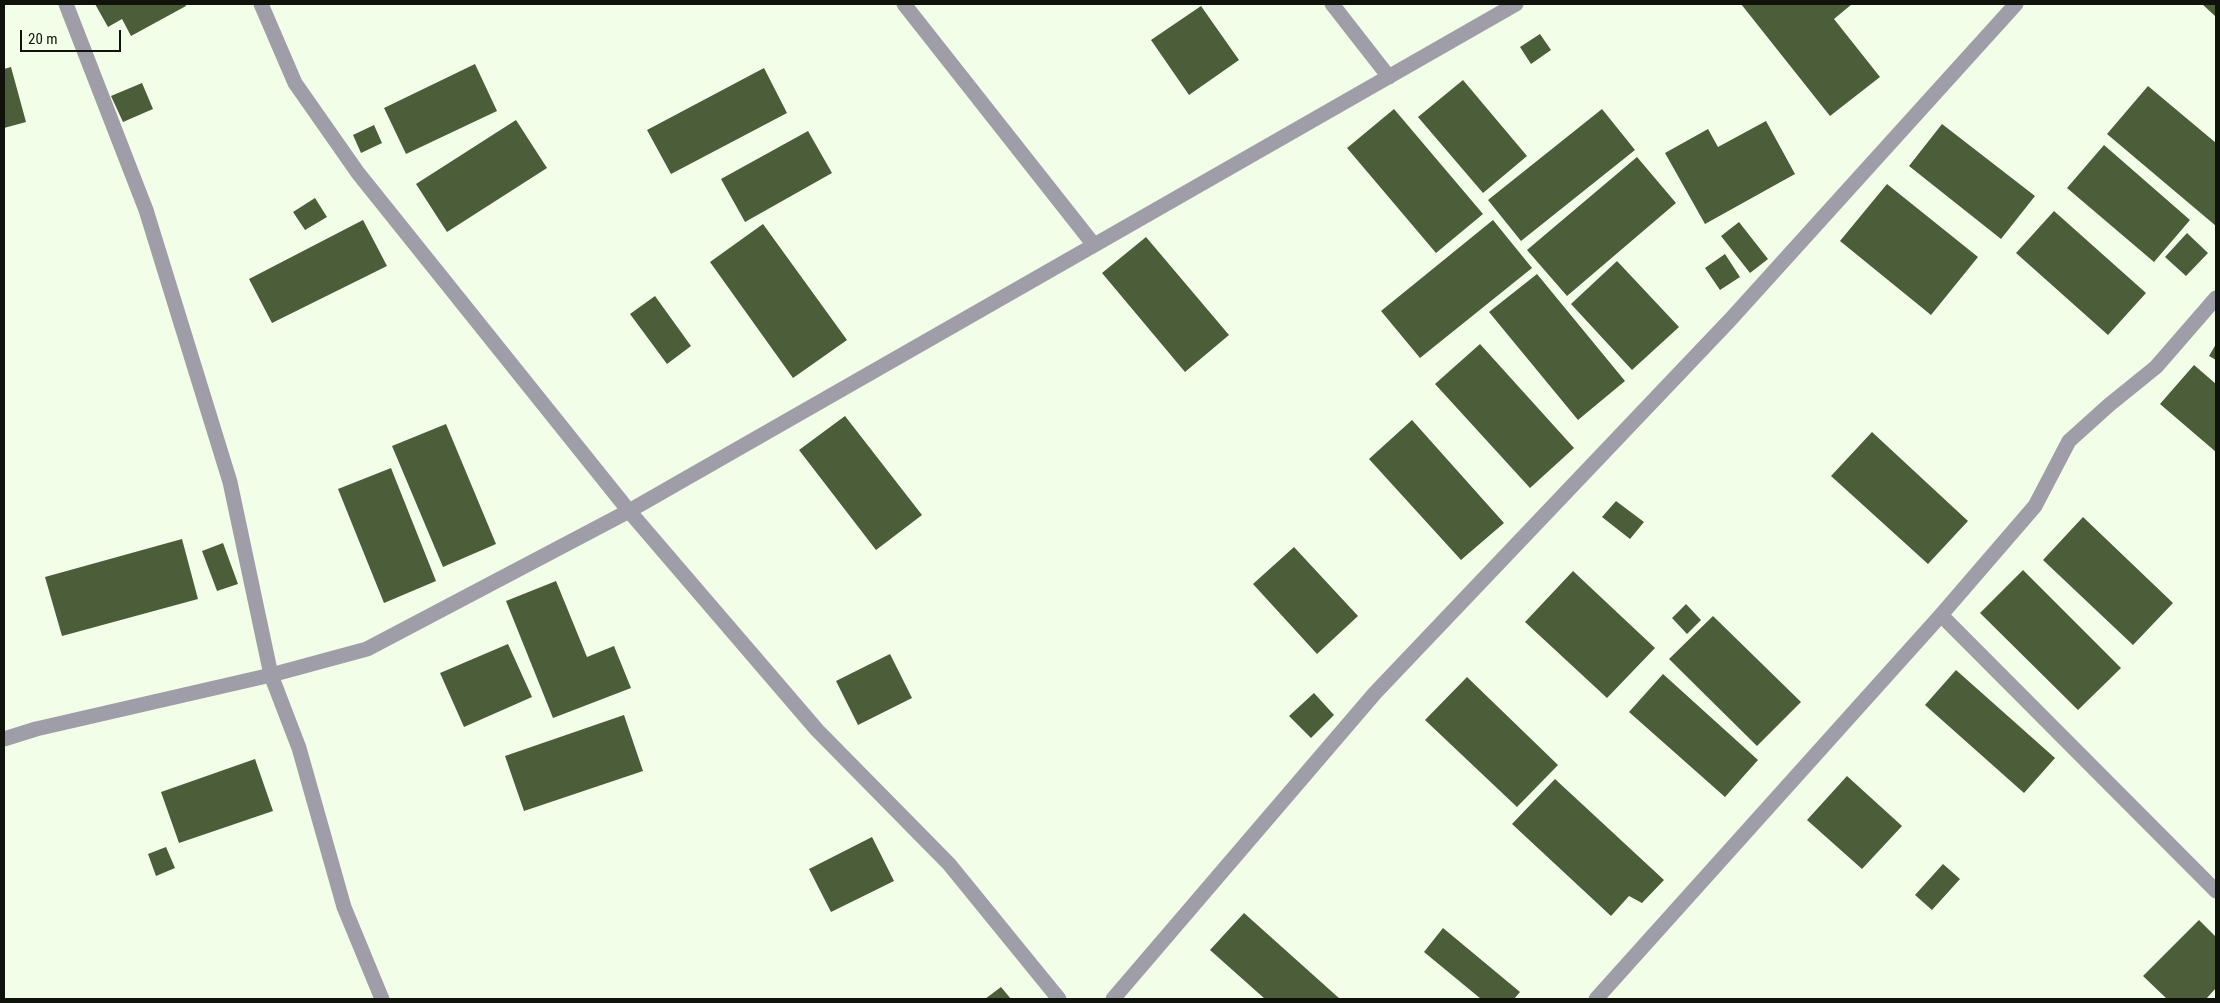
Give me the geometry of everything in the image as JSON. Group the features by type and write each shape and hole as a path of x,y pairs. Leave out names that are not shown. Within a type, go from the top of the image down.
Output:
{"street":[{"path":"66,4 146,210 230,482 271,675 299,748 344,907 382,999"},
{"path":"261,4 296,83 358,173 629,512 817,730 949,864 1059,999"},
{"path":"904,4 1094,245"},
{"path":"1332,4 1389,77"},
{"path":"4,738 271,675 367,649 629,512 1516,4"},
{"path":"1114,999 1375,693 1730,320 2016,4"},
{"path":"1596,999 1941,615 2036,506 2069,441 2108,405 2156,367 2216,298"},
{"path":"1941,615 2216,891"}],"building":[{"path":"95,4 185,4 186,6 131,36 122,19 108,27"},
{"path":"1741,4 1852,4 1834,19 1880,77 1830,116"},
{"path":"2202,4 2216,4 2216,15 2215,16"},
{"path":"1201,6 1239,60 1189,95 1151,40"},
{"path":"1540,34 1551,50 1531,64 1520,47"},
{"path":"475,64 497,111 406,154 384,108"},
{"path":"11,67 26,122 4,128 4,69"},
{"path":"764,68 787,113 671,174 647,130"},
{"path":"1463,80 1527,156 1483,193 1418,117"},
{"path":"142,83 153,109 123,122 111,96"},
{"path":"2148,86 2216,143 2216,226 2107,134"},
{"path":"1394,109 1483,214 1436,253 1347,148"},
{"path":"1602,109 1635,150 1521,241 1488,200"},
{"path":"516,120 547,168 447,232 416,184"},
{"path":"1766,121 1795,174 1705,224 1665,153 1708,129 1718,147"},
{"path":"1942,124 2035,196 2001,239 1909,166"},
{"path":"374,125 382,143 361,153 353,135"},
{"path":"808,131 832,173 745,222 721,179"},
{"path":"2104,145 2190,220 2154,262 2067,188"},
{"path":"1637,157 1676,203 1567,296 1527,250"},
{"path":"1887,184 1978,257 1931,315 1840,241"},
{"path":"315,198 327,217 305,230 293,212"},
{"path":"2054,211 2146,293 2108,335 2016,253"},
{"path":"363,220 387,266 272,323 249,279"},
{"path":"1493,220 1532,268 1420,358 1381,311"},
{"path":"1739,222 1768,259 1750,273 1721,236"},
{"path":"763,224 847,340 793,378 710,262"},
{"path":"2187,233 2208,253 2186,276 2165,257"},
{"path":"1146,237 1229,335 1185,372 1102,273"},
{"path":"1725,254 1740,277 1720,290 1705,268"},
{"path":"1617,261 1679,327 1632,370 1571,304"},
{"path":"1537,274 1625,381 1578,420 1489,312"},
{"path":"655,296 691,346 667,364 630,314"},
{"path":"1480,344 1574,448 1530,488 1435,384"},
{"path":"2216,344 2216,360 2209,356"},
{"path":"2194,365 2216,384 2216,452 2160,404"},
{"path":"845,416 922,515 876,550 799,450"},
{"path":"1412,420 1504,523 1461,560 1369,459"},
{"path":"446,424 496,544 443,567 392,446"},
{"path":"1872,432 1968,521 1928,564 1831,476"},
{"path":"391,468 436,581 384,603 338,489"},
{"path":"1616,501 1644,522 1630,539 1602,517"},
{"path":"2083,517 2173,603 2133,645 2043,560"},
{"path":"182,539 198,599 62,636 45,577"},
{"path":"223,543 238,584 217,591 202,551"},
{"path":"1294,547 1358,616 1317,654 1253,584"},
{"path":"2023,570 2121,668 2078,710 1980,613"},
{"path":"1573,571 1655,648 1607,698 1525,622"},
{"path":"556,581 587,657 614,646 631,688 553,718 506,601"},
{"path":"1686,604 1701,620 1687,634 1672,618"},
{"path":"1713,616 1801,702 1757,746 1669,659"},
{"path":"508,644 532,697 464,727 440,673"},
{"path":"890,654 912,698 858,725 836,681"},
{"path":"1956,670 2055,758 2024,793 1925,705"},
{"path":"1663,674 1758,760 1725,797 1629,712"},
{"path":"1467,677 1558,765 1517,807 1425,720"},
{"path":"1314,693 1334,715 1311,738 1289,716"},
{"path":"624,715 643,771 524,811 505,756"},
{"path":"255,759 273,811 179,843 161,792"},
{"path":"1847,776 1902,826 1862,869 1807,820"},
{"path":"1555,779 1664,880 1642,903 1629,896 1611,916 1512,824"},
{"path":"872,837 894,881 831,912 809,869"},
{"path":"166,847 175,868 156,876 148,854"},
{"path":"1943,864 1960,879 1932,910 1915,895"},
{"path":"1244,913 1340,999 1265,999 1210,950"},
{"path":"2199,920 2216,937 2216,988 2206,999 2167,999 2143,976"},
{"path":"1443,928 1520,992 1514,999 1481,999 1424,952"},
{"path":"1001,987 1011,999 985,999"}]}
